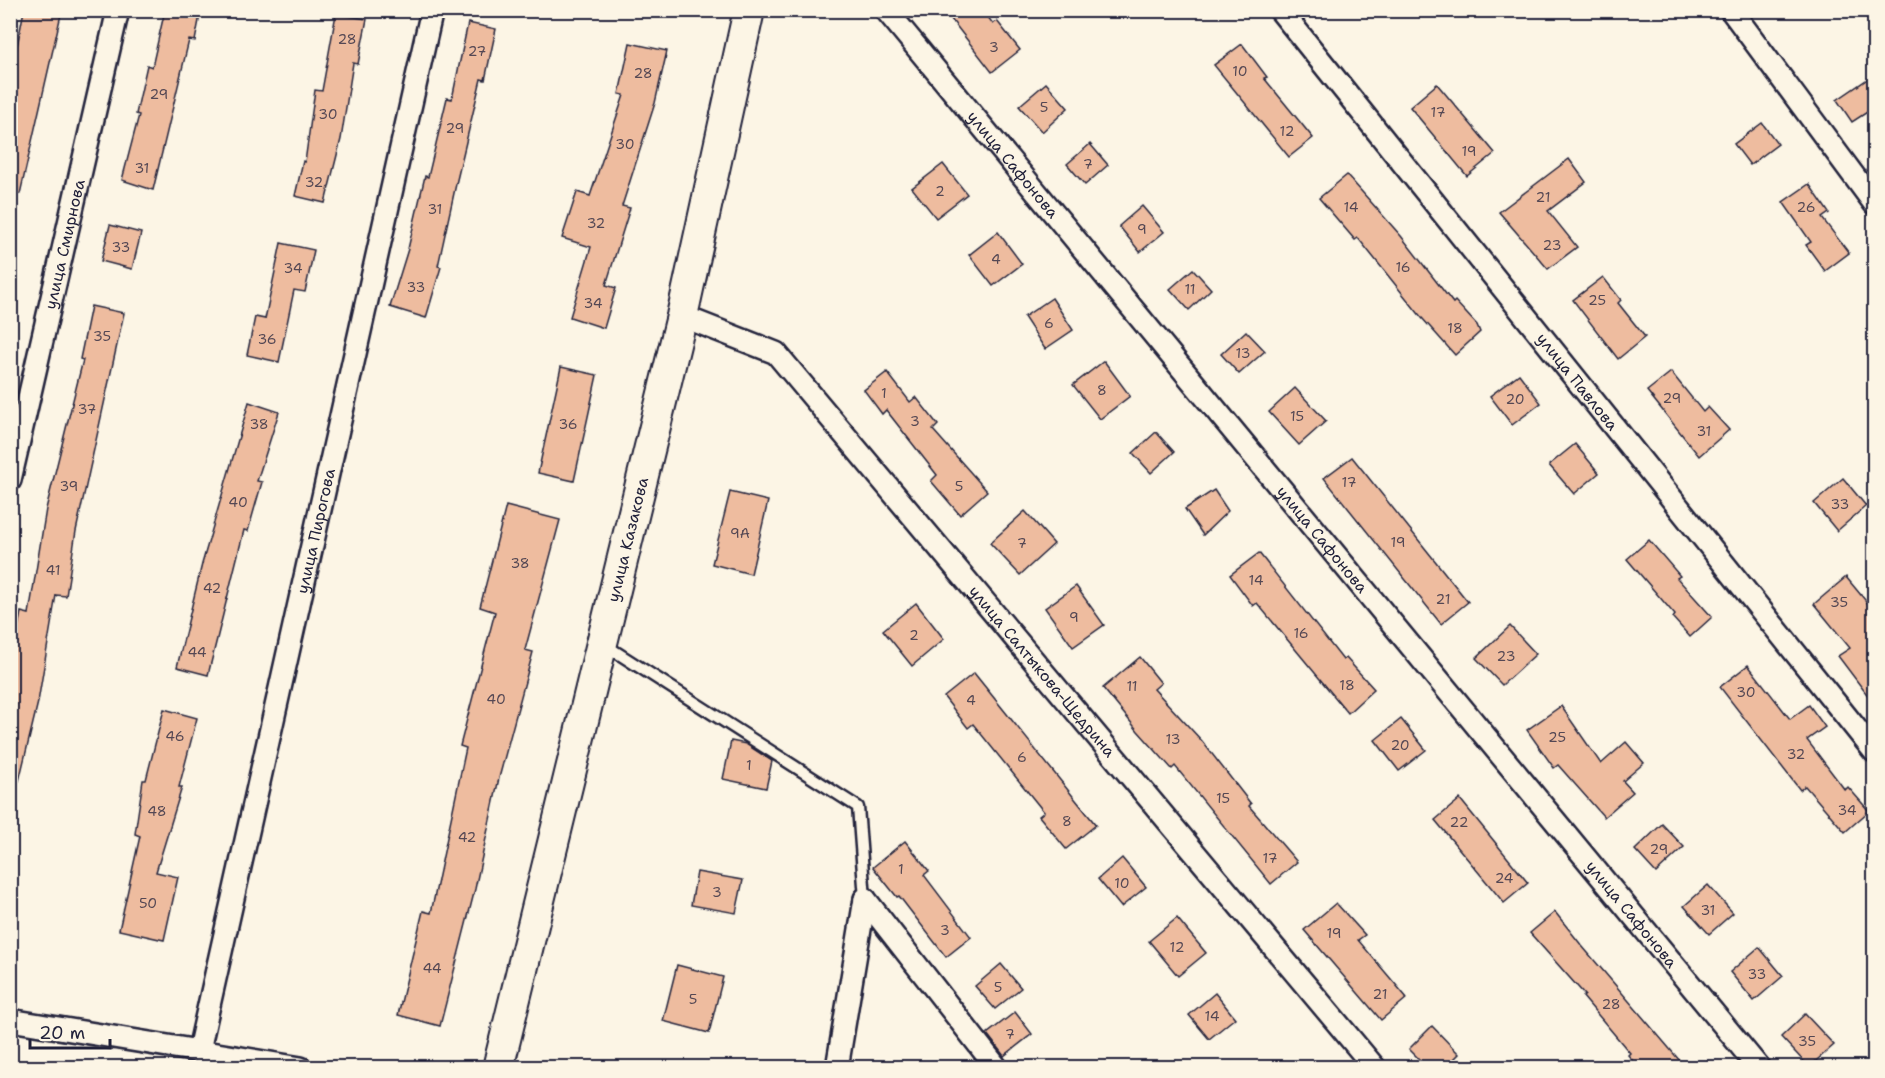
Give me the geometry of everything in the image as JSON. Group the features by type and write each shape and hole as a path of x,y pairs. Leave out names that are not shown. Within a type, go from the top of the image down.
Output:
{"main road":[{"name":"улица Казакова","path":"498,1068 682,316 749,10"}],"street":[{"name":"улица Смирнова","path":"10,480 118,10"},
{"name":"улица Пирогова","path":"209,1057 432,10"},
{"name":"улица Сафонова","path":"886,10 1759,1068"},
{"name":"улица Павлова","path":"1280,10 1875,751"},
{"path":"1731,10 1875,203"},
{"name":"улица Салтыкова-Щедрина","path":"682,316 776,353 1375,1068"},
{"path":"837,1068 865,899"},
{"path":"865,899 997,1068"},
{"path":"10,1020 209,1057 301,1068"}],"lane":[{"path":"602,643 858,807 865,899"}],"building":[{"path":"24,10 62,10 20,194 10,193 10,61 14,62"},
{"path":"165,10 201,10 195,41 189,40 153,190 122,180 139,115 136,114 147,65 152,67"},
{"path":"944,10 983,10 993,24 997,21 1020,50 992,72"},
{"path":"336,14 367,19 358,64 353,63 341,139 325,203 295,196 303,161 305,162 315,90 322,91"},
{"path":"468,23 496,29 485,80 481,79 438,266 441,267 426,318 390,307 408,249 425,176 428,177 447,98 452,99"},
{"path":"630,43 667,51 655,103 622,206 630,208 606,285 616,288 604,328 570,317 591,247 562,238 577,192 590,196 624,95 619,94"},
{"path":"1242,44 1267,77 1264,78 1313,138 1289,157 1214,65"},
{"path":"1875,74 1875,107 1852,122 1837,100"},
{"path":"1046,83 1068,108 1042,132 1019,106"},
{"path":"1437,84 1495,153 1467,176 1410,107"},
{"path":"1762,123 1778,144 1750,165 1734,144"},
{"path":"1090,144 1108,165 1085,185 1067,164"},
{"path":"1569,159 1586,182 1548,211 1577,247 1548,269 1499,212"},
{"path":"943,164 967,194 936,218 912,188"},
{"path":"1347,175 1401,236 1453,303 1455,301 1477,325 1480,332 1455,355 1358,238 1355,240 1319,198"},
{"path":"1809,184 1829,213 1822,218 1849,253 1825,271 1806,245 1811,242 1783,202"},
{"path":"1142,206 1164,232 1140,252 1119,226"},
{"path":"110,225 141,233 132,269 101,261"},
{"path":"998,232 1022,264 993,286 969,255"},
{"path":"281,243 314,250 305,292 294,290 279,362 247,355 255,317 265,319"},
{"path":"1193,269 1211,289 1189,310 1170,289"},
{"path":"1603,277 1621,300 1618,303 1645,337 1618,359 1573,300"},
{"path":"1052,298 1073,330 1045,349 1024,317"},
{"path":"91,306 124,313 76,531 66,596 56,595 38,702 19,781 10,780 10,668 21,612 29,614 46,509 83,360 80,359"},
{"path":"1246,331 1265,351 1239,374 1221,354"},
{"path":"1104,361 1130,396 1100,419 1073,385"},
{"path":"561,367 597,375 574,481 538,473"},
{"path":"887,372 910,402 916,397 938,425 933,430 987,491 960,515 931,481 937,475 886,410 882,414 864,390"},
{"path":"1671,372 1703,412 1708,407 1729,430 1699,456 1647,391"},
{"path":"1519,374 1541,403 1512,425 1490,396"},
{"path":"1295,388 1326,421 1299,445 1269,412"},
{"path":"249,402 279,412 257,481 262,482 248,531 244,530 208,675 177,667 202,564"},
{"path":"1156,432 1174,452 1151,473 1133,453"},
{"path":"1575,444 1599,473 1574,494 1549,465"},
{"path":"1352,457 1468,602 1441,624 1324,478"},
{"path":"1843,478 1866,506 1837,531 1814,503"},
{"path":"1214,490 1228,511 1203,535 1185,509"},
{"path":"730,492 768,501 751,574 712,564"},
{"path":"506,506 560,520 525,650 533,652 499,778 475,889 440,1026 398,1015 423,911 431,913 466,748 460,746 495,612 480,607"},
{"path":"1025,511 1054,544 1020,575 990,543"},
{"path":"1649,540 1680,576 1677,578 1712,617 1690,637 1673,618 1675,615 1627,559"},
{"path":"1259,553 1343,660 1346,658 1374,689 1348,713 1257,603 1253,606 1230,575"},
{"path":"1846,577 1875,612 1875,705 1838,656 1850,648 1814,604"},
{"path":"1076,586 1104,625 1073,647 1045,608"},
{"path":"916,603 944,639 912,666 883,630"},
{"path":"1510,626 1536,654 1502,685 1476,658"},
{"path":"1140,657 1161,683 1154,689 1202,741 1251,804 1249,806 1297,862 1271,884 1175,766 1172,769 1103,688"},
{"path":"1748,665 1790,719 1809,705 1825,727 1807,740 1845,790 1848,787 1869,811 1845,832 1805,786 1800,790 1720,687"},
{"path":"974,673 1096,825 1066,849 1039,816 1044,812 973,724 968,728 944,697"},
{"path":"1561,706 1601,764 1626,742 1644,763 1623,781 1633,792 1604,817 1558,765 1554,768 1527,730"},
{"path":"164,709 197,718 179,787 182,787 156,872 178,877 164,940 119,930 140,836 135,834 143,780 146,780"},
{"path":"1401,719 1426,750 1399,771 1375,740"},
{"path":"731,741 746,744 772,761 766,788 723,779"},
{"path":"1460,799 1528,883 1504,903 1435,820"},
{"path":"1662,824 1684,847 1656,873 1635,850"},
{"path":"905,841 929,871 924,875 971,937 946,957 899,896 897,897 873,867"},
{"path":"1122,858 1146,887 1121,907 1098,879"},
{"path":"697,872 743,880 736,913 691,905"},
{"path":"1708,885 1733,913 1709,934 1684,906"},
{"path":"1336,903 1365,935 1358,940 1407,998 1381,1020 1304,930"},
{"path":"1555,912 1686,1068 1639,1068 1628,1055 1630,1053 1583,997 1585,995 1530,933"},
{"path":"1177,918 1206,953 1178,976 1149,941"},
{"path":"1759,947 1783,976 1754,1001 1730,972"},
{"path":"1001,964 1021,988 995,1009 975,986"},
{"path":"677,965 723,977 709,1033 663,1021"},
{"path":"1215,993 1235,1018 1209,1039 1189,1015"},
{"path":"1015,1012 1032,1034 1004,1056 987,1034"},
{"path":"1805,1014 1834,1045 1809,1067 1781,1037"},
{"path":"1432,1026 1459,1054 1445,1068 1428,1068 1409,1049"}]}
